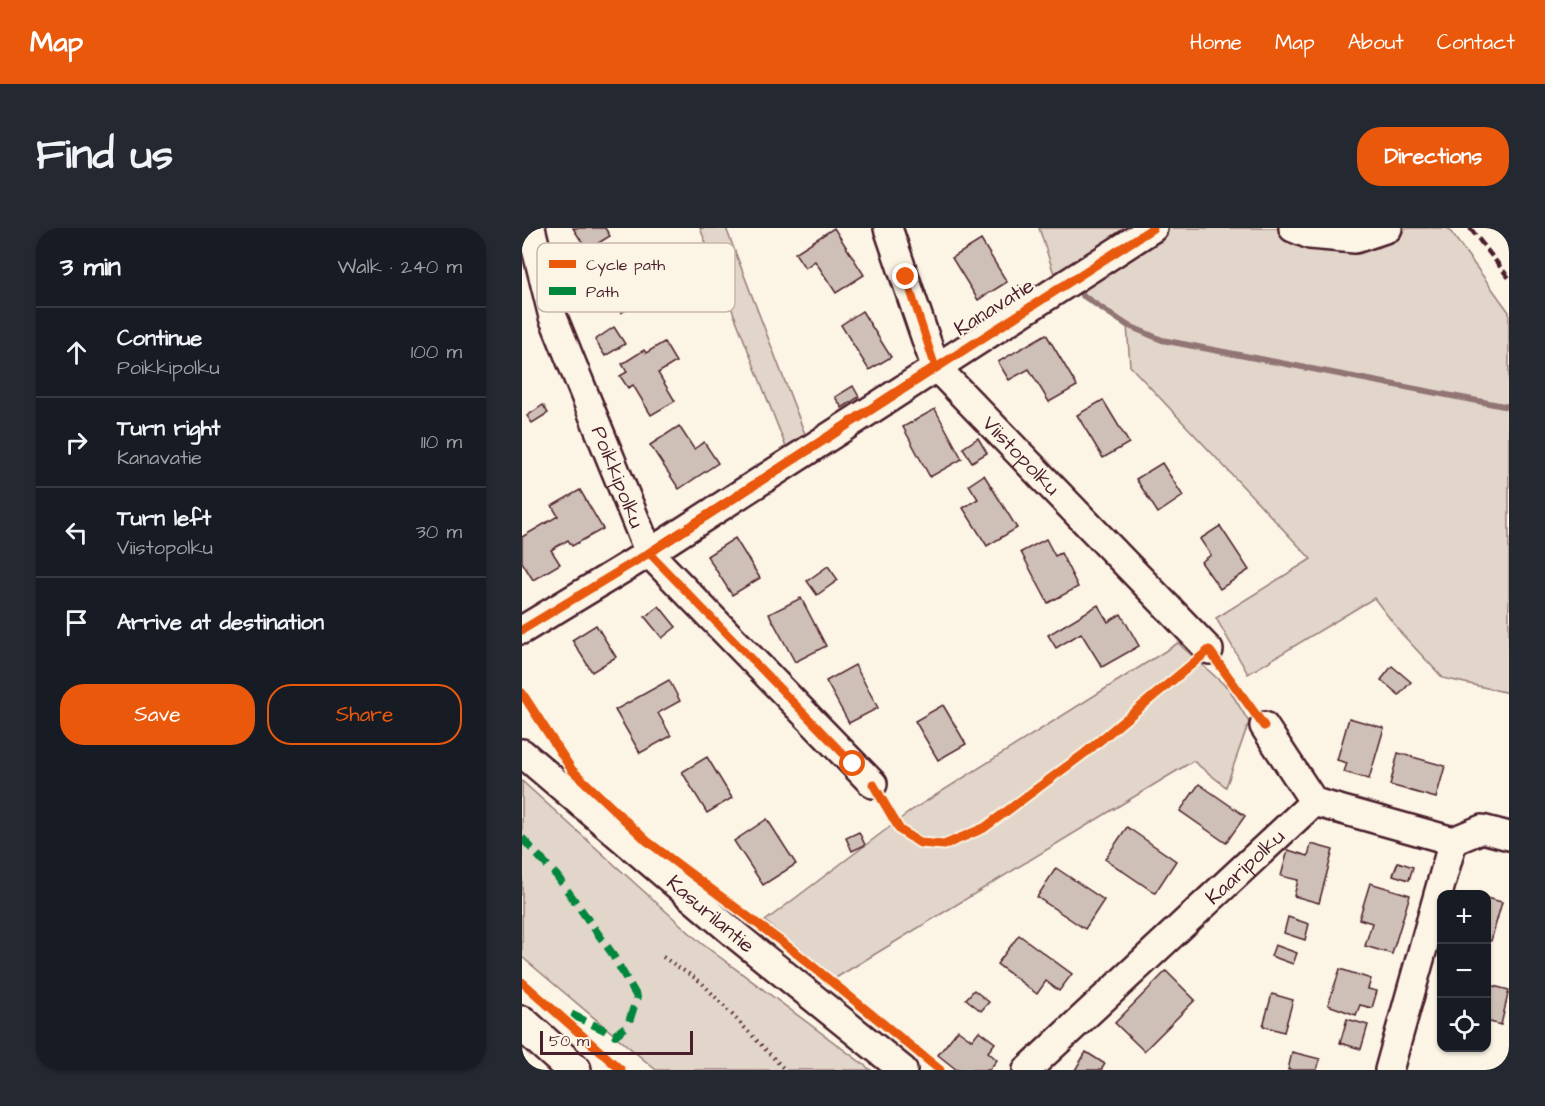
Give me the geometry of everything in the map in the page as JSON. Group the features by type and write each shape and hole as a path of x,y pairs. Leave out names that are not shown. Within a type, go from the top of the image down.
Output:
{"main road":[{"path":"522,1023 574,1070"}],"street":[{"name":"Viistopolku","path":"888,228 935,366 1209,650"},
{"name":"Kanavatie","path":"522,630 649,553 935,366 1153,228"},
{"path":"1293,228 1310,235 1355,239 1388,228"},
{"name":"Poikkipolku","path":"532,232 537,252"},
{"name":"Poikkipolku","path":"552,312 649,553 873,784"},
{"path":"1264,726 1314,802 1453,841 1482,829 1509,836"},
{"name":"Kasurilantie","path":"522,753 738,937 903,1070"},
{"name":"Kaaripolku","path":"1027,1070 1314,802"},
{"path":"1389,1070 1453,841"}],"path":[{"path":"663,957 701,982 785,1070"}],"shaded area":[{"path":"700,228 726,228 732,243 706,243"},
{"path":"1039,228 1448,228 1509,312 1509,693 1443,678 1401,633 1374,598 1248,674 1216,618 1311,559 1130,366 1127,325 1082,295 1074,278 1055,277"},
{"path":"735,251 805,434 786,447 733,312 735,312"},
{"path":"1178,643 1229,689 1249,722 1226,787 1193,761 834,979 765,921 912,810"},
{"path":"522,781 701,943 871,1070 656,1070 522,957"}],"building":[{"path":"573,228 605,228 610,236 598,243 583,243"},
{"path":"834,228 864,275 836,293 815,261 805,268 795,253"},
{"path":"981,240 1007,282 978,300 952,258"},
{"path":"862,311 891,357 869,370 841,325"},
{"path":"614,327 625,344 605,356 595,340"},
{"path":"1046,334 1077,386 1049,402 1029,369 1009,380 998,362"},
{"path":"664,342 676,362 658,373 675,401 651,415 633,385 628,388 620,376 627,372 622,364 644,350 646,353"},
{"path":"853,386 859,397 842,408 835,397"},
{"path":"1103,400 1129,443 1103,458 1077,415"},
{"path":"543,405 548,413 532,423 527,416"},
{"path":"935,409 962,459 930,477 903,427"},
{"path":"679,426 694,449 704,442 718,463 679,489 650,445"},
{"path":"978,438 987,453 972,462 963,448"},
{"path":"1162,463 1183,496 1158,513 1136,479"},
{"path":"984,475 1017,528 987,546 963,508 978,499 969,485"},
{"path":"580,490 603,529 572,546 568,540 551,550 560,564 533,580 522,562 522,537 558,516 552,506"},
{"path":"1220,526 1249,570 1220,589 1201,562 1211,555 1200,539"},
{"path":"735,538 760,578 732,595 707,556"},
{"path":"1046,539 1055,556 1061,553 1078,587 1048,603 1021,552"},
{"path":"828,566 838,580 817,595 807,581"},
{"path":"801,598 826,646 795,662 769,614"},
{"path":"1098,605 1108,622 1121,614 1139,646 1102,667 1081,633 1056,648 1048,635"},
{"path":"659,606 676,627 662,638 645,617"},
{"path":"596,625 616,657 592,672 572,640"},
{"path":"855,665 878,708 849,723 826,681"},
{"path":"1392,666 1411,682 1399,695 1381,680"},
{"path":"669,680 680,701 658,713 671,736 640,753 615,710"},
{"path":"943,705 966,744 938,760 915,721"},
{"path":"1349,718 1384,728 1369,779 1344,772 1347,763 1337,760"},
{"path":"1398,753 1445,766 1436,798 1390,785"},
{"path":"707,757 732,798 707,813 682,772"},
{"path":"1199,784 1245,816 1226,843 1180,811"},
{"path":"767,819 796,864 763,885 734,841"},
{"path":"1127,827 1176,861 1155,893 1105,859"},
{"path":"859,832 865,845 852,851 846,838"},
{"path":"1311,844 1333,850 1319,903 1294,896 1298,880 1281,876 1288,850 1308,856"},
{"path":"1398,862 1413,867 1409,880 1393,875"},
{"path":"1056,868 1104,900 1085,929 1037,897"},
{"path":"1370,883 1410,895 1392,954 1365,946 1372,923 1359,919"},
{"path":"1491,899 1502,902 1491,941"},
{"path":"1288,917 1309,924 1305,940 1284,933"},
{"path":"1019,935 1072,974 1059,991 1046,981 1037,994 997,964"},
{"path":"1275,945 1297,953 1293,964 1271,956"},
{"path":"1340,969 1371,979 1368,989 1377,991 1372,1008 1360,1005 1356,1015 1328,1005"},
{"path":"1166,971 1195,1000 1144,1051 1115,1023"},
{"path":"1491,985 1509,990 1501,1025 1491,1022"},
{"path":"974,990 989,1002 981,1011 966,999"},
{"path":"1272,994 1293,1000 1284,1032 1263,1026"},
{"path":"1347,1019 1368,1025 1361,1049 1340,1043"},
{"path":"958,1030 972,1040 979,1031 995,1043 988,1052 997,1060 989,1070 957,1070 938,1055"},
{"path":"1086,1052 1105,1064 1101,1070 1075,1070"},
{"path":"1292,1052 1320,1059 1317,1070 1288,1070"}],"waterway":[{"path":"1082,295 1127,325 1162,340 1509,407"}],"railway":[{"path":"1470,228 1509,278"}],"marked path":[{"path":"522,838 557,876 611,952 637,997 628,1025 615,1035 564,1011"}],"cycle path":[{"path":"522,630 649,553 1153,228"},
{"path":"873,784 900,830 920,843 944,845 984,828 1085,753 1209,650 1264,726"},
{"path":"522,693 572,770 647,841 795,952 940,1070"},
{"path":"522,982 621,1070"}],"route":[{"path":"853,764 649,553 935,366 906,277"}]}
